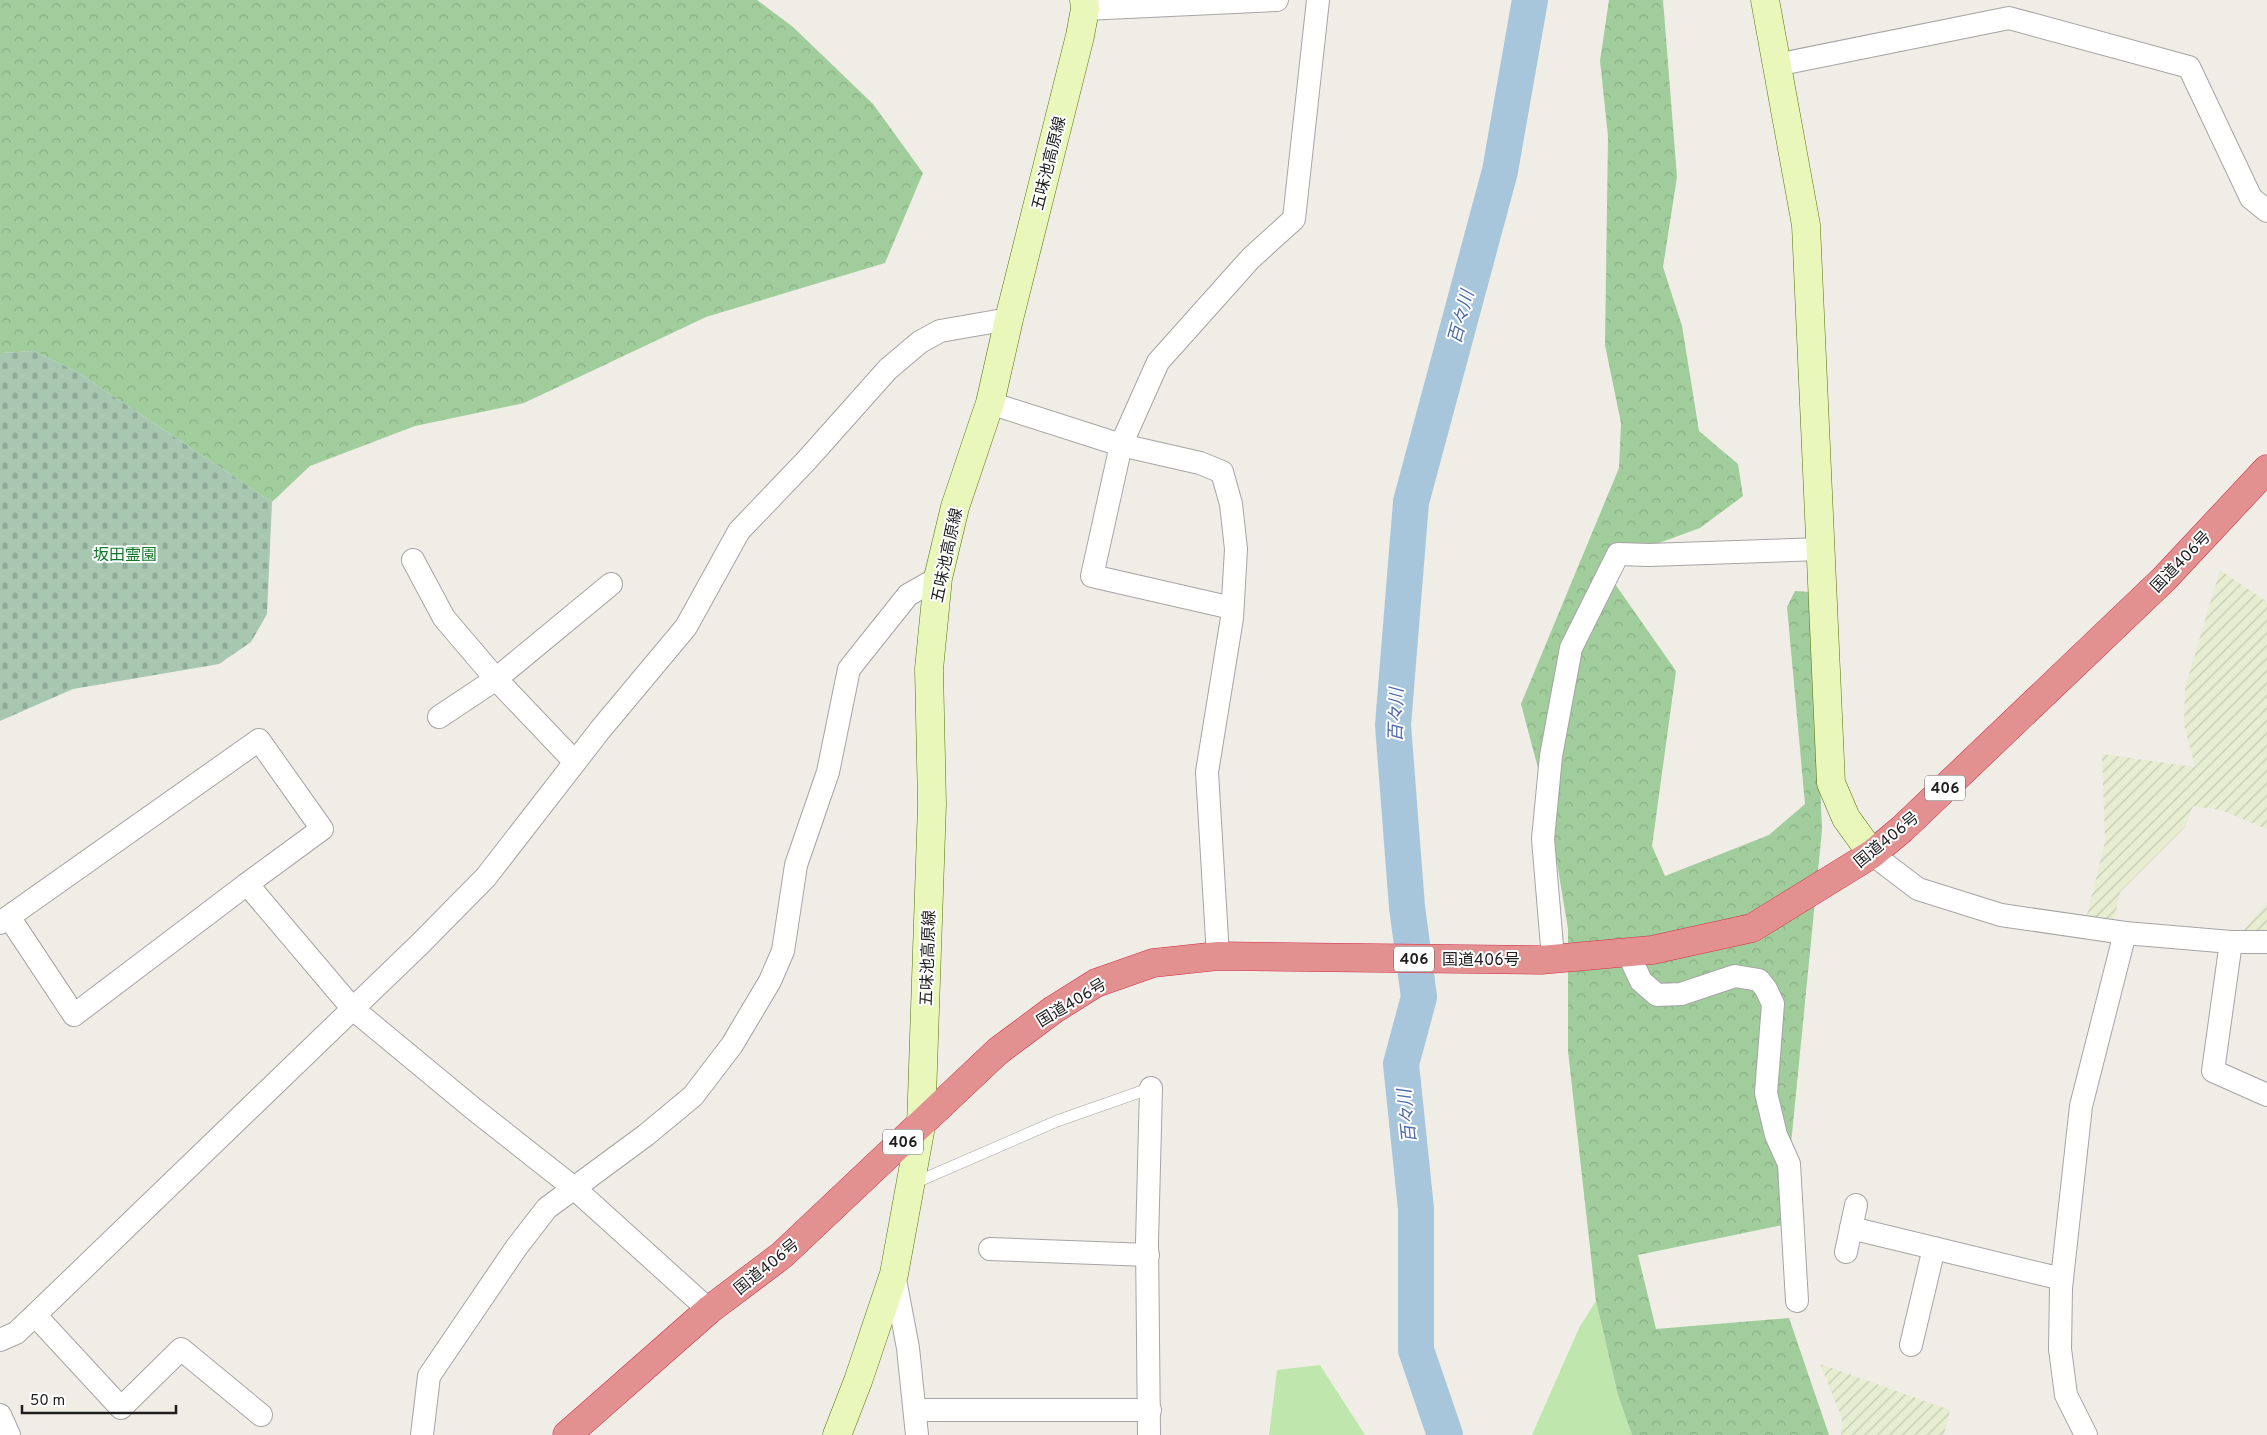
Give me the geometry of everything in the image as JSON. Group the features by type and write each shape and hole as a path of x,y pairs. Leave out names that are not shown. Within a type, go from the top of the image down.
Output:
{"highway":[{"name":"国道406号","path":"567,1435 710,1310 782,1255 921,1126 998,1051 1053,1010 1096,983 1153,963 1218,956 1547,959 1652,950 1752,928 1872,854 1974,761 2164,579 2267,469"}],"street":[{"path":"1085,4 1277,0"},
{"path":"1232,608 1092,576 1121,446 1158,362 1251,258 1294,219 1318,0"},
{"path":"1765,0 1806,225 1831,783 1846,818 1872,854 1918,889 2001,915 2125,933 2231,942 2267,942"},
{"name":"五味池高原線","path":"837,1435 858,1381 894,1274 921,1126 932,804 929,669 938,578 955,507 990,403 1009,319 1080,36 1085,4"},
{"path":"1776,65 2008,9 2189,68 2251,198 2267,211"},
{"path":"0,1340 16,1333 35,1315 420,944 486,877 575,762 686,627 738,531 806,461 888,369 920,342 940,331 1009,319"},
{"path":"990,403 1121,446 1200,463 1222,472 1231,504 1236,549 1232,608 1207,772 1218,956"},
{"path":"1547,959 1544,839 1551,756 1571,648 1618,554 1820,549"},
{"path":"413,560 444,618 496,679 575,762"},
{"path":"422,1435 429,1376 516,1248 547,1208 646,1135 692,1096 732,1045 770,982 783,951 796,866 828,772 849,669 908,595 938,578"},
{"path":"439,718 496,679 611,584"},
{"path":"259,740 322,830 247,884 74,1016 4,920 259,740"},
{"path":"247,884 353,1009 475,1110 574,1188 710,1310"},
{"path":"2086,1435 2066,1395 2060,1350 2062,1279 2081,1106 2125,933"},
{"path":"2231,942 2213,1071 2267,1095"},
{"path":"1628,952 1640,981 1657,995 1681,994 1735,976 1759,980 1766,989 1773,1004 1766,1093 1776,1135 1789,1164 1797,1301"},
{"path":"1149,1435 1148,1254 1152,1088"},
{"path":"1846,1252 1856,1205"},
{"path":"1851,1228 2062,1279"},
{"path":"1911,1345 1934,1248"},
{"path":"990,1249 1148,1254"},
{"path":"894,1274 908,1348 916,1410 917,1435"},
{"path":"35,1315 121,1408 181,1349 261,1415"},
{"path":"916,1410 1150,1410"},
{"path":"0,1415 8,1435"}],"lane":[{"path":"909,1185 1057,1121 1152,1088"}],"green space":[{"path":"0,0 757,0 793,27 873,104 923,173 885,263 706,317 524,403 415,426 310,466 272,502 77,372 34,351 0,353"},
{"path":"1609,0 1663,0 1677,177 1663,267 1682,326 1699,431 1738,464 1743,496 1700,528 1601,564 1676,671 1652,846 1665,876 1769,835 1805,804 1787,607 1795,591 1812,592 1822,830 1783,1225 1638,1255 1656,1329 1789,1318 1829,1435 1632,1435 1618,1395 1596,1301 1568,1051 1568,929 1547,802 1521,704 1619,468 1621,423 1605,345 1608,136 1600,61"},
{"name":"坂田霊園","path":"34,351 77,372 272,502 267,614 251,642 219,664 73,689 0,721 0,353"},
{"path":"2220,570 2267,602 2267,829 2221,810 2193,806 2185,827 2120,892 2114,922 2086,919 2105,842 2102,754 2195,767 2184,725 2185,688"},
{"path":"2267,903 2267,932 2241,933"},
{"path":"1596,1301 1618,1395 1632,1435 1532,1435 1579,1328"},
{"path":"1820,1364 1950,1410 1944,1435 1841,1435 1842,1418"},
{"path":"1320,1365 1365,1435 1269,1435 1277,1370"}],"waterway":[{"name":"百々川","path":"1445,1435 1416,1350 1416,1209 1401,1064 1419,997 1407,907 1393,725 1411,502 1500,171 1530,0"}]}
